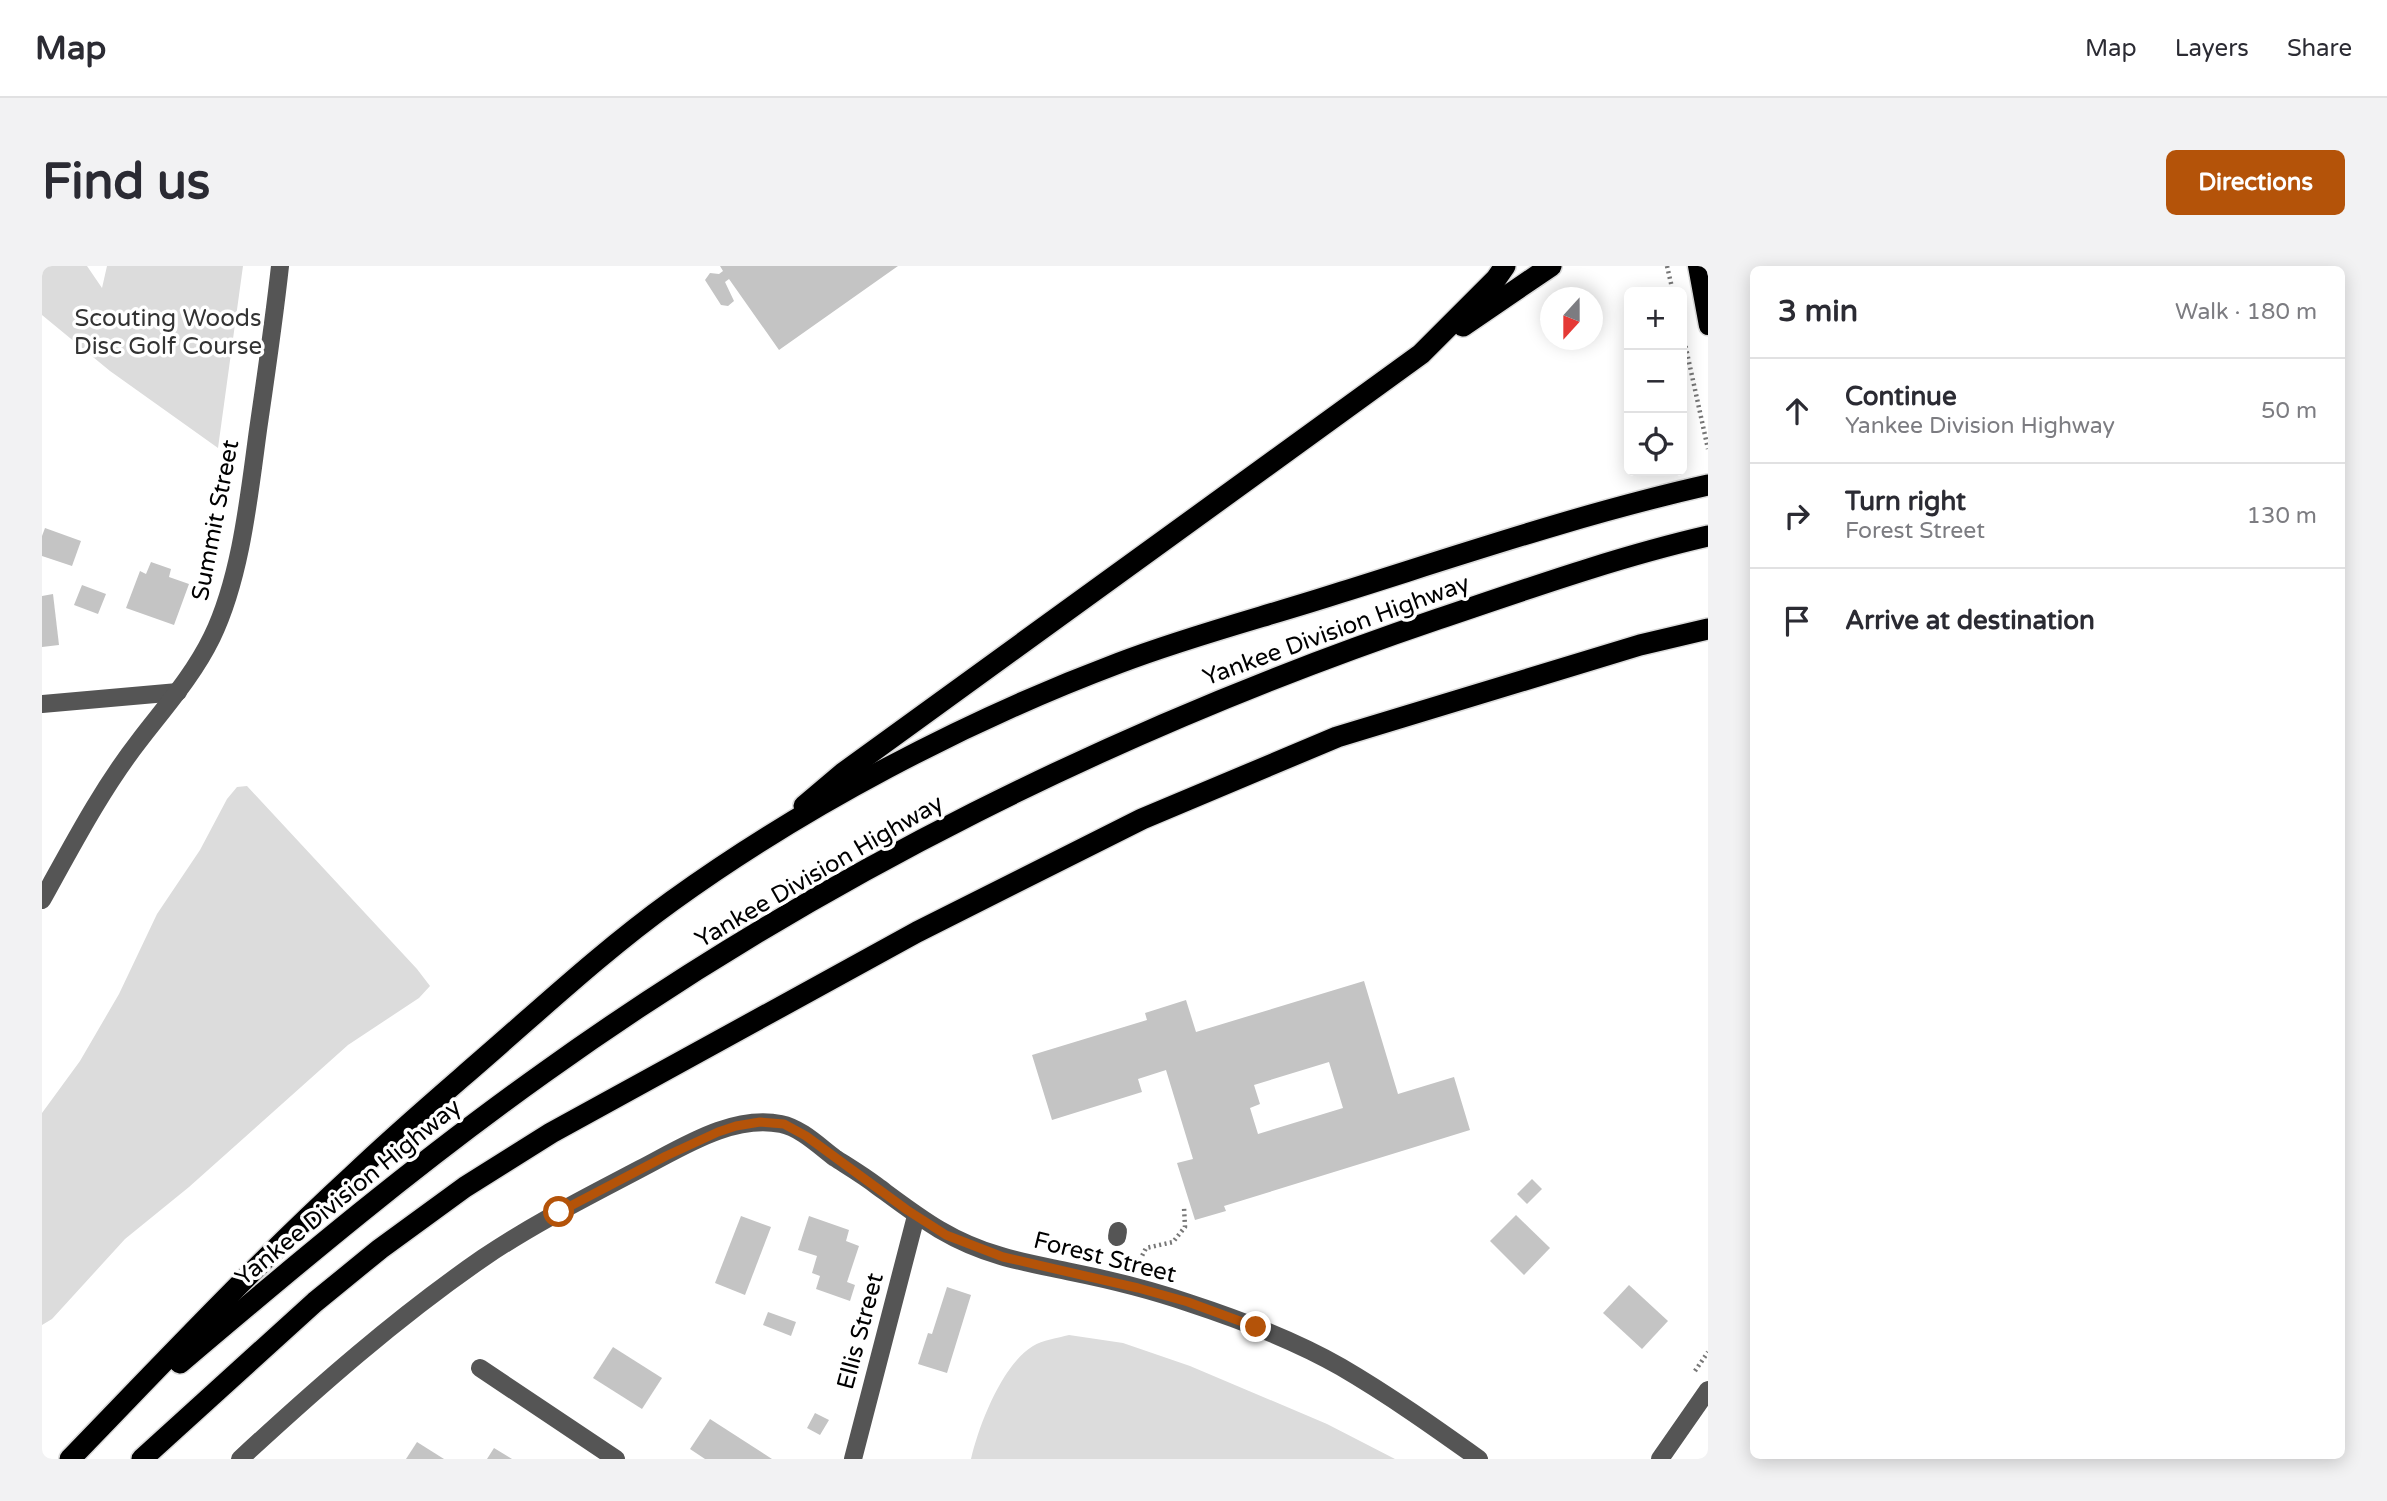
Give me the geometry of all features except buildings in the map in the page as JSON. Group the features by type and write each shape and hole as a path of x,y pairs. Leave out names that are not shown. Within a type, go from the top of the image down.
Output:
{"highway":[{"path":"1421,354 1496,279 1505,266"},
{"path":"762,842 843,772 1421,354 1551,266"},
{"path":"72,1459 238,1286 351,1176 587,968 671,902 762,842 885,771 1004,711 1119,663 1218,629 1482,547 1708,485"},
{"name":"Yankee Division Highway","path":"72,1459 326,1238 430,1156 547,1070 666,990 893,853 1139,734 1265,681 1368,642 1504,596 1708,536"},
{"path":"142,1459 315,1302 380,1249 465,1187 551,1132 917,932 1142,820 1337,737 1640,645 1708,629"}],"main road":[{"path":"1697,266 1708,326"}],"street":[{"name":"Summit Street","path":"42,900 91,813 139,741 178,692 212,638 224,610 247,510 279,266"},
{"path":"42,704 178,692"},
{"name":"Forest Street","path":"240,1459 313,1392 484,1257 559,1212 666,1156 718,1132 760,1122 784,1124 806,1136 946,1235 1003,1257 1105,1277 1188,1302 1298,1346 1339,1366 1479,1459"},
{"name":"Ellis Street","path":"853,1459 916,1216"},
{"path":"480,1368 616,1459"},
{"path":"1660,1459 1708,1390"}],"path":[{"path":"1667,266 1672,287"},
{"path":"1686,350 1708,449"}],"green space":[{"name":"Scouting Woods Disc Golf Course","path":"42,266 87,266 102,288 107,266 243,266 218,448 110,371 42,315"},
{"path":"247,786 430,986 419,998 348,1045 189,1187 125,1239 52,1319 42,1325 42,1113 80,1061 119,994 157,914 200,850 227,799 237,787"},
{"path":"1069,1335 1123,1343 1190,1366 1327,1424 1395,1459 971,1459 986,1413 1011,1367 1037,1344"}],"route":[{"path":"559,1212 718,1132 760,1122 784,1124 806,1136 907,1210 946,1235 1003,1257 1138,1288 1188,1302 1256,1327"}]}
